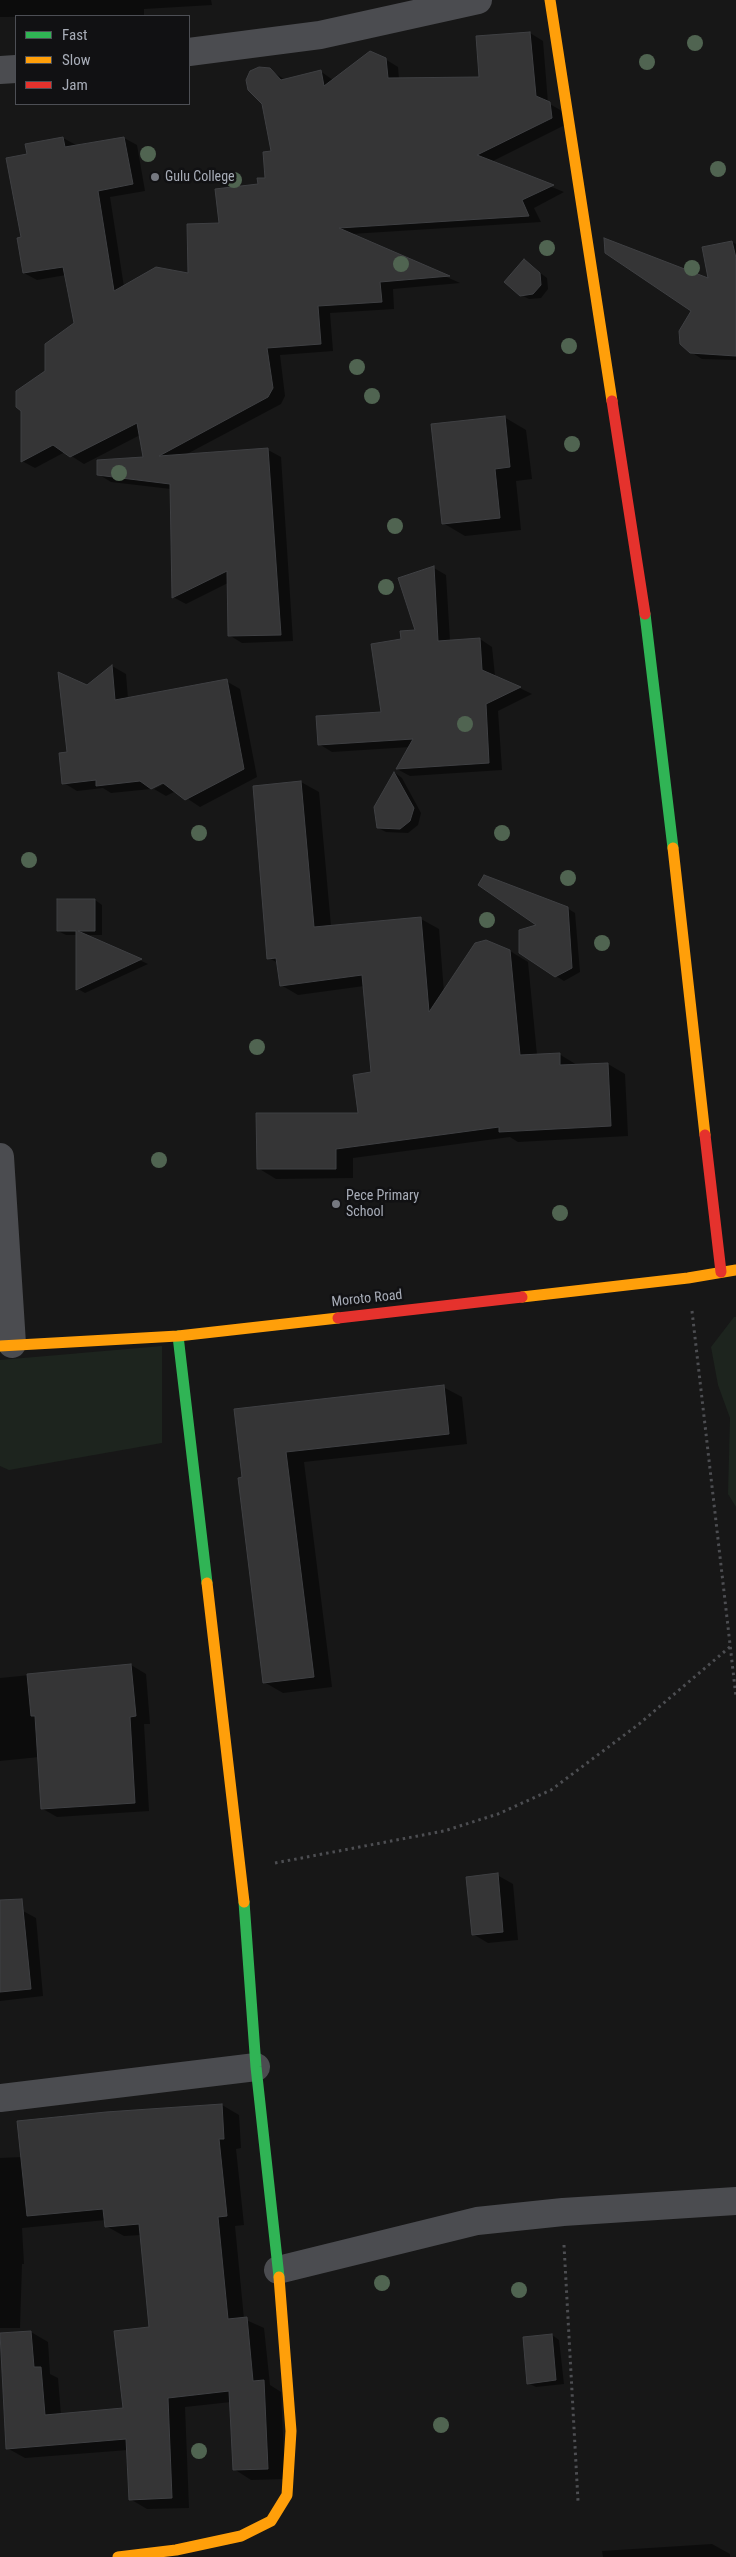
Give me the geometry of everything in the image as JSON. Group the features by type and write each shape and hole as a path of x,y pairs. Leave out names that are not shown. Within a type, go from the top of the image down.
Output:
{"street":[{"path":"190,52 320,35 478,0"},
{"path":"550,0 649,640 721,1272"},
{"path":"0,70 15,69"},
{"path":"0,1157 6,1345"},
{"name":"Moroto Road","path":"6,1345 178,1336 688,1278 736,1270"},
{"path":"118,2557 176,2550 249,2532 271,2521 287,2495 291,2431 278,2270 256,2067 241,1869 178,1336"},
{"path":"0,2098 256,2067"},
{"path":"278,2270 477,2221 563,2212 736,2201"}],"path":[{"path":"688,1278 736,1697"},
{"path":"241,1869 444,1831 498,1814 551,1790 639,1724 731,1646"},
{"path":"563,2212 578,2501"}],"shaded area":[{"path":"734,1317 736,1317 736,1507 728,1494 730,1418 718,1385 711,1347"},
{"path":"162,1346 162,1443 9,1470 0,1466 0,1360"}],"building":[{"path":"530,32 536,96 550,102 552,118 477,155 554,185 522,200 529,216 339,228 450,276 380,282 382,302 318,306 321,344 267,348 273,388 268,397 159,456 268,448 281,635 228,636 227,571 172,598 170,484 97,475 97,460 143,457 137,423 70,457 53,445 21,462 21,411 16,407 16,391 45,371 45,344 74,323 63,267 23,273 17,238 21,237 6,158 27,154 25,144 63,137 65,147 124,137 133,184 98,191 114,291 156,267 188,273 187,224 219,223 215,189 258,184 257,178 265,178 263,152 271,151 262,104 248,90 246,80 250,71 259,67 270,68 281,80 321,70 324,86 370,51 386,58 388,78 479,77 476,36"},
{"path":"604,238 708,278 702,247 732,241 736,258 736,356 690,353 680,344 679,331 691,311 605,253"},
{"path":"524,259 540,273 541,285 533,294 520,296 504,282"},
{"path":"505,416 510,467 495,469 500,518 442,524 431,424"},
{"path":"434,566 438,641 480,638 482,670 521,687 486,704 489,763 396,769 413,739 318,745 316,716 381,712 371,644 401,639 400,631 415,630 398,578"},
{"path":"112,665 115,700 227,679 244,769 185,800 163,783 151,789 140,781 96,786 96,780 62,784 59,753 67,752 58,672 87,685"},
{"path":"394,772 414,808 410,821 400,829 377,828 374,807"},
{"path":"301,781 314,927 421,917 429,1012 475,943 486,940 510,950 520,1055 560,1053 560,1065 608,1063 611,1126 499,1132 499,1127 336,1149 336,1169 257,1169 256,1113 358,1113 353,1075 371,1072 362,975 280,986 276,958 267,959 253,786"},
{"path":"484,875 568,907 572,968 555,977 519,953 519,930 536,925 478,885"},
{"path":"57,899 95,899 95,931 78,931 142,959 76,990 76,931 57,931"},
{"path":"444,1385 449,1434 286,1452 314,1677 263,1683 238,1478 242,1477 234,1409"},
{"path":"131,1664 136,1716 130,1717 135,1803 41,1809 35,1716 31,1716 27,1674"},
{"path":"498,1873 503,1932 472,1935 466,1877"},
{"path":"22,1899 31,1989 0,1992 0,1900"},
{"path":"222,2104 224,2139 219,2139 227,2216 218,2217 228,2319 247,2317 253,2381 264,2380 268,2469 233,2470 229,2391 168,2398 172,2498 129,2500 126,2439 6,2449 0,2333 31,2331 34,2367 41,2367 45,2415 123,2408 114,2331 149,2327 139,2224 105,2227 103,2209 27,2216 17,2121 106,2112"},
{"path":"552,2334 556,2380 527,2384 523,2337"}],"traffic: fast":[{"path":"645,614 673,848"},
{"path":"178,1336 207,1583"},
{"path":"244,1902 256,2067 279,2277"}],"traffic: slow":[{"path":"550,0 612,401"},
{"path":"673,848 705,1135"},
{"path":"522,1297 688,1278 736,1270"},
{"path":"0,1346 178,1336 338,1318"},
{"path":"207,1583 244,1902"},
{"path":"118,2557 176,2550 241,2536 271,2521 287,2495 291,2431 279,2277"}],"traffic: jam":[{"path":"612,401 645,614"},
{"path":"705,1135 721,1272"},
{"path":"338,1318 522,1297"}],"place":[{"name":"Gulu College","path":"155,177"},
{"name":"Pece Primary School","path":"336,1204"}]}
